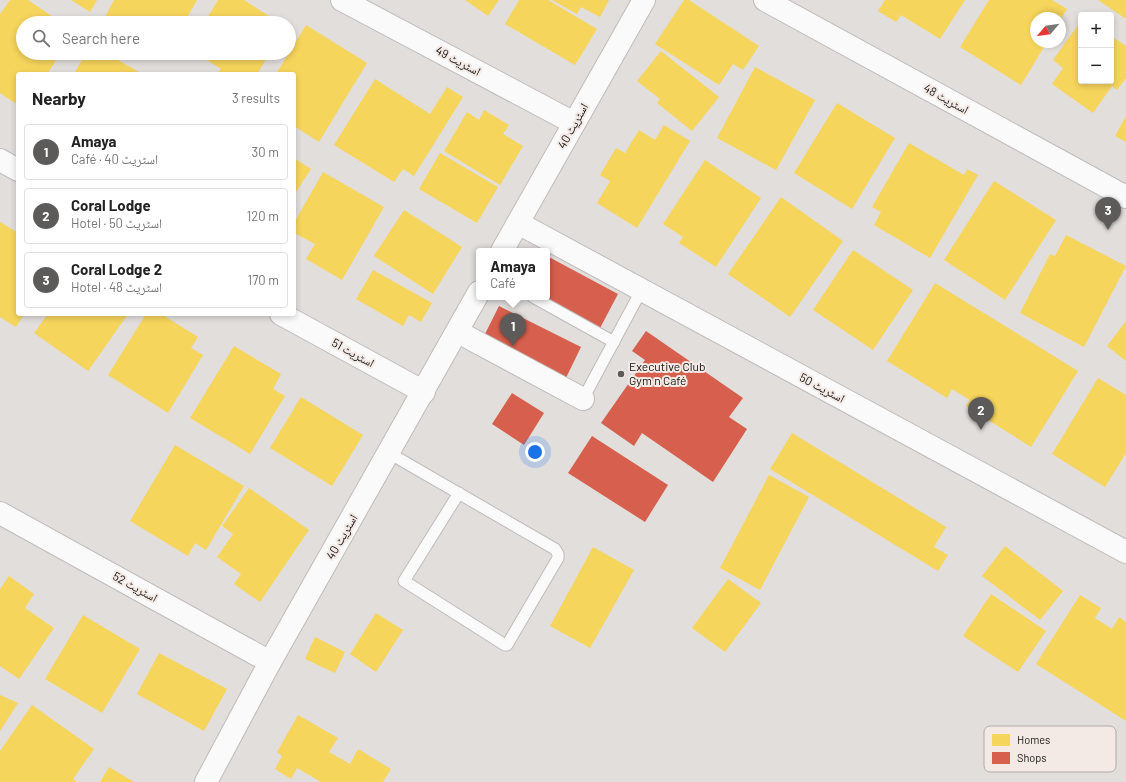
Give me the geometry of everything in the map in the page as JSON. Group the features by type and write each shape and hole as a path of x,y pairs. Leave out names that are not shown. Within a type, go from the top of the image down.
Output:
{"street":[{"name":"اسٹریٹ 49","path":"342,0 574,123"},
{"name":"اسٹریٹ 40","path":"504,248 644,0"},
{"name":"اسٹریٹ 48","path":"765,0 1126,197"},
{"path":"0,160 16,169"},
{"name":"اسٹریٹ 50","path":"518,223 641,291 1126,552"},
{"name":"اسٹریٹ 40","path":"206,782 270,662 458,332 476,298"},
{"name":"اسٹریٹ 51","path":"286,316 424,392"},
{"path":"458,332 583,399"},
{"name":"اسٹریٹ 52","path":"0,513 270,662"}],"lane":[{"path":"583,399 641,291"},
{"path":"538,300 614,342"},
{"path":"389,453 459,493 555,549 558,554 558,558 507,645 498,641 404,581 459,493"}],"building: Homes":[{"path":"10,0 28,0 52,16 16,16 16,60 56,60 48,72 16,72 16,104 0,93 0,14"},
{"path":"71,0 97,0 90,12"},
{"path":"114,0 197,0 188,16 106,16"},
{"path":"218,0 244,0 269,16 208,16"},
{"path":"465,0 499,0 488,16"},
{"path":"519,0 548,0 597,29 575,65 505,24"},
{"path":"552,0 609,0 600,17 581,7 577,14"},
{"path":"684,0 689,0 759,46 743,70 733,64 719,85 655,44"},
{"path":"885,0 965,0 940,39 901,15 896,22 878,11"},
{"path":"989,0 1052,0 1067,9 1065,12 1030,12 1030,48 1043,48 1021,85 960,47"},
{"path":"1098,0 1126,0 1126,19"},
{"path":"306,25 367,63 319,142 296,127 296,72 277,72 285,60 296,60 296,41"},
{"path":"1078,25 1078,84 1114,84 1114,38 1126,46 1126,78 1117,90 1112,86 1093,113 1052,84 1063,68 1053,60 1062,48 1066,48 1066,42"},
{"path":"661,51 719,97 692,131 657,103 660,99 637,81"},
{"path":"82,60 118,60 139,72 75,72"},
{"path":"207,60 266,60 258,72 219,72 221,69"},
{"path":"755,67 815,100 776,170 717,138"},
{"path":"375,79 430,114 447,87 463,97 414,176 403,169 394,182 334,145"},
{"path":"837,103 895,138 852,209 794,173"},
{"path":"484,110 509,125 503,134 523,146 500,185 444,151 467,112 479,120"},
{"path":"1126,116 1126,142 1115,136"},
{"path":"664,125 690,141 637,228 597,203 610,181 600,175 616,148 625,153 639,130 655,140"},
{"path":"909,143 964,175 967,169 978,175 930,258 874,225 881,212 872,207"},
{"path":"440,153 498,187 477,223 419,189"},
{"path":"296,159 311,169 296,192"},
{"path":"705,160 761,198 716,267 679,243 683,237 663,224"},
{"path":"323,172 384,207 342,280 306,259 315,244 296,234 296,219"},
{"path":"994,181 1056,220 1005,300 944,260"},
{"path":"781,197 843,241 790,317 728,274"},
{"path":"404,210 462,247 433,294 374,256"},
{"path":"0,222 16,232 16,316 23,316 16,327 0,317"},
{"path":"1066,235 1126,266 1084,347 1020,313 1050,254 1055,256"},
{"path":"853,250 913,290 873,350 813,310"},
{"path":"373,270 432,303 421,322 409,315 403,326 356,299"},
{"path":"935,283 1078,371 1031,447 966,406 970,400 952,389 947,398 887,361"},
{"path":"47,316 127,316 88,371 34,333"},
{"path":"145,316 164,316 198,337 191,348 203,355 168,413 108,375"},
{"path":"1126,321 1126,361 1107,346"},
{"path":"234,346 281,374 273,389 285,396 250,454 190,418"},
{"path":"1098,378 1126,395 1126,453 1105,487 1052,454"},
{"path":"301,397 363,435 332,486 270,448"},
{"path":"792,433 946,527 934,547 948,555 938,571 770,469"},
{"path":"175,445 244,486 206,550 195,543 188,556 130,521"},
{"path":"769,475 809,497 760,590 720,568"},
{"path":"249,488 309,530 260,602 234,584 241,574 217,557 233,534 222,526"},
{"path":"1005,546 1063,591 1040,620 982,576"},
{"path":"593,547 634,570 590,648 550,626"},
{"path":"9,576 34,594 25,608 54,628 19,679 0,666 0,589"},
{"path":"728,579 761,603 725,652 692,628"},
{"path":"991,594 1046,631 1018,672 963,636"},
{"path":"1080,595 1101,608 1095,618 1112,629 1119,617 1126,622 1126,721 1036,664"},
{"path":"376,613 403,630 376,672 350,654"},
{"path":"83,615 140,649 102,713 45,679"},
{"path":"315,637 345,652 335,673 305,659"},
{"path":"159,653 227,689 204,731 137,694"},
{"path":"0,695 18,703 0,731"},
{"path":"32,705 94,749 73,779 77,782 0,782 0,751"},
{"path":"298,715 338,738 329,752 350,764 358,749 391,769 383,782 321,782 297,768 291,779 275,769 282,756 277,752"},
{"path":"109,767 134,782 100,782"}],"building: Shops":[{"path":"550,258 618,294 599,330 544,300 550,300"},
{"path":"499,306 581,347 564,382 482,340"},
{"path":"646,331 743,398 729,417 747,429 713,482 642,433 634,446 601,423 645,360 632,351"},
{"path":"512,393 544,413 524,445 492,424"},
{"path":"592,436 668,485 645,522 568,473"}],"place":[{"name":"Coral Lodge 2","path":"1108,230"},
{"name":"Amaya","path":"513,346"},
{"name":"Executive Club Gym n Café","path":"621,374"},
{"name":"Coral Lodge","path":"981,430"}]}
